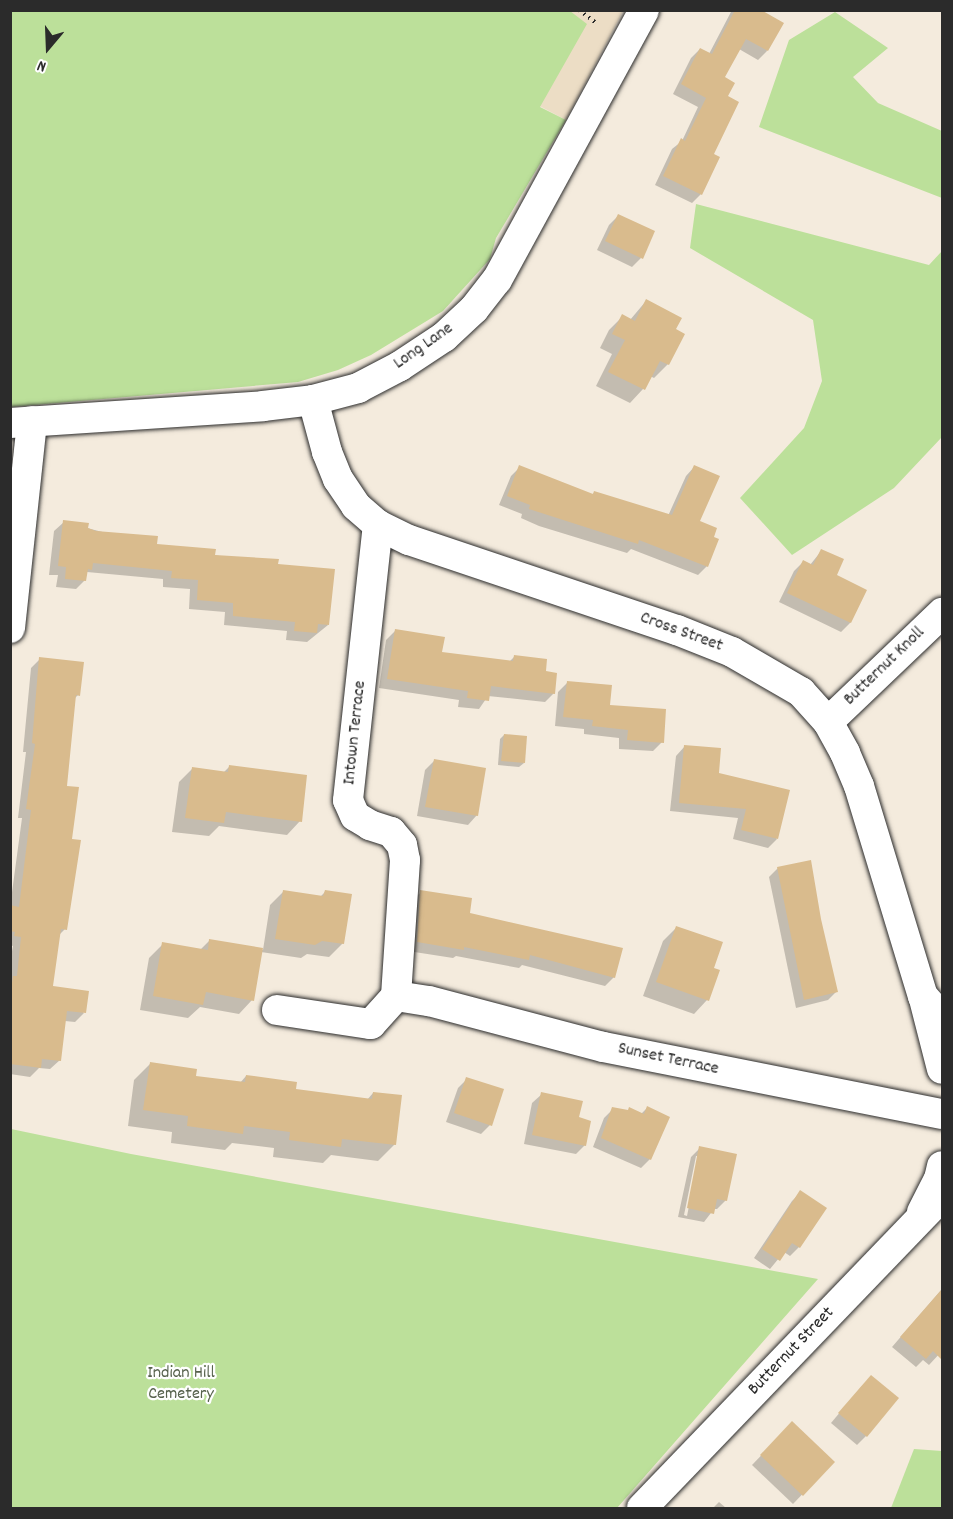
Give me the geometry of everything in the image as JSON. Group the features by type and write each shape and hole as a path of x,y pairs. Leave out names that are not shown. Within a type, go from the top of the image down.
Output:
{"street":[{"name":"Long Lane","path":"21,422 263,406 313,400 358,387 400,366 444,337 474,309 497,280 644,10"},
{"name":"Cross Street","path":"313,400 327,452 338,479 356,506 378,525 409,540 677,630 732,652 801,692 828,722 859,786 923,996 942,1069"},
{"path":"10,628 21,422"},
{"name":"Intown Terrace","path":"378,525 348,801 355,816 370,825 391,832 402,845 405,860 396,996"},
{"name":"Butternut Knoll","path":"828,722 942,613"},
{"path":"277,1011 371,1024 396,996"},
{"name":"Sunset Terrace","path":"396,996 429,1001 603,1047 942,1114"},
{"name":"Cross Street","path":"923,996 942,1018"},
{"path":"911,1229 928,1202 942,1166"},
{"name":"Butternut Street","path":"642,1509 942,1196"}],"path":[{"path":"579,10 595,22"}],"shaded area":[{"path":"360,11 623,11 566,120"}],"green space":[{"path":"11,11 570,11 587,24 540,107 566,120 496,238 490,259 443,311 371,355 338,370 298,382 11,407"},
{"path":"835,12 888,48 853,77 878,103 942,131 942,198 759,127 789,40"},
{"path":"696,204 929,265 942,251 942,437 894,488 792,555 740,498 804,428 822,381 813,320 690,248"},
{"name":"Indian Hill Cemetery","path":"11,1129 131,1154 818,1279 617,1508 11,1508"},
{"path":"914,1449 942,1451 942,1508 891,1508"}],"building":[{"path":"735,10 761,10 784,23 768,51 746,39 725,77 735,83 728,96 739,102 714,154 720,157 702,195 663,176 681,138 685,141 706,98 681,84 700,48 712,54"},
{"path":"618,214 655,231 643,259 605,241"},
{"path":"646,299 682,318 676,329 685,334 669,365 660,361 645,390 608,372 625,340 612,334 622,314 635,321"},
{"path":"519,465 593,494 594,491 672,515 694,465 720,476 700,521 717,528 714,537 719,539 708,567 639,540 638,544 529,509 530,505 507,496"},
{"path":"63,520 89,523 88,528 96,531 158,536 157,544 216,549 215,555 279,559 278,564 335,569 329,625 318,624 317,633 294,631 295,622 233,616 233,603 197,600 198,580 171,578 172,571 93,563 92,570 88,569 86,581 65,579 66,567 58,566"},
{"path":"821,549 844,559 837,575 867,590 851,623 787,593 803,560 813,565"},
{"path":"395,629 445,637 442,652 513,661 514,655 547,659 546,671 557,673 555,694 491,686 489,701 467,698 468,691 387,679"},
{"path":"39,657 84,662 80,696 76,695 67,786 79,787 72,839 81,840 67,930 61,929 53,986 89,991 86,1013 67,1011 61,1061 42,1059 41,1068 10,1064 10,996 13,976 17,976 21,937 14,936 15,932 10,931 10,905 19,907 31,810 26,809 35,744 32,743"},
{"path":"567,681 612,685 610,705 666,709 664,743 627,740 628,730 592,726 593,720 563,717"},
{"path":"504,734 527,736 525,763 501,761"},
{"path":"684,745 721,748 719,773 790,790 778,839 741,830 746,809 679,803"},
{"path":"434,759 486,768 478,816 425,807"},
{"path":"229,765 307,775 302,822 226,812 224,823 185,818 192,767 228,772"},
{"path":"811,860 821,919 838,992 804,1000 777,867"},
{"path":"283,890 323,896 325,890 352,894 344,944 322,941 315,945 275,939"},
{"path":"420,890 472,898 470,913 623,948 615,978 530,955 529,960 464,947 464,950 417,942"},
{"path":"676,926 723,942 714,968 720,970 709,1001 656,982"},
{"path":"209,939 263,948 254,1001 206,992 203,1005 153,996 162,942 208,950"},
{"path":"150,1062 197,1069 196,1076 245,1082 246,1075 297,1082 296,1089 372,1099 373,1092 402,1095 396,1145 342,1139 341,1147 289,1140 290,1132 244,1126 243,1134 187,1126 188,1116 143,1110"},
{"path":"466,1077 504,1089 492,1126 454,1113"},
{"path":"541,1092 583,1101 579,1117 591,1121 586,1146 532,1135"},
{"path":"647,1106 670,1117 651,1160 601,1138 612,1107 628,1110 629,1107 644,1114"},
{"path":"699,1146 737,1154 727,1201 717,1199 714,1214 687,1208"},
{"path":"800,1190 827,1208 800,1248 792,1243 780,1261 762,1249"},
{"path":"942,1289 942,1360 933,1351 926,1359 900,1337"},
{"path":"871,1375 899,1398 867,1437 838,1413"},
{"path":"792,1421 835,1462 803,1496 760,1455"}]}
